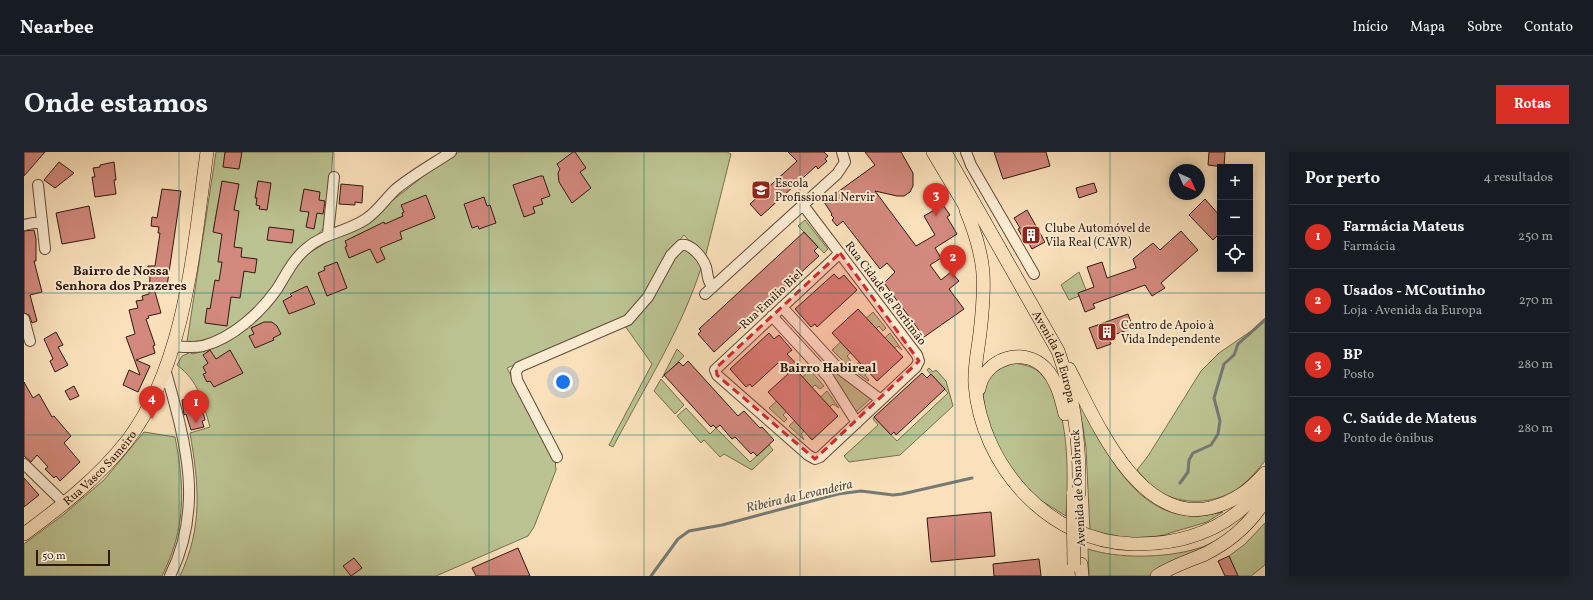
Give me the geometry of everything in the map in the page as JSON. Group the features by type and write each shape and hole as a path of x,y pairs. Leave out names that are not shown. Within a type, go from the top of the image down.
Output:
{"main road":[{"name":"Rua Vasco Sameiro","path":"24,534 65,504 98,474 127,440 144,414 165,369 173,346 185,300 207,152"},
{"name":"Avenida da Europa","path":"933,152 966,210 983,234 1042,337 1070,400"},
{"name":"Avenida da Europa","path":"945,152 1050,336 1061,358 1070,400"},
{"path":"966,210 979,244 985,274 985,296 975,379 980,407 994,449 1004,469 1018,487 1037,506 1061,523 1102,539 1122,543 1151,543 1177,540 1217,527 1235,516 1265,485"},
{"path":"1050,336 1093,417 1121,461 1139,483 1160,498 1171,505 1184,509 1199,509 1222,505 1244,494 1265,473"},
{"path":"980,407 978,395 980,382 987,371 998,362 1012,357 1020,357 1041,364 1054,382 1062,404 1076,493"},
{"name":"Avenida de Osnabruck","path":"1070,400 1078,450 1076,493 1078,570"},
{"path":"1157,576 1172,567 1207,553 1224,542 1248,522 1265,500"}],"street":[{"path":"173,346 205,346 224,337 246,322 270,299 300,254 313,243 328,234 366,219 397,189 452,152"},
{"path":"705,294 840,170 845,162 842,152"},
{"path":"966,152 971,165 1034,274"},
{"path":"328,234 334,177"},
{"path":"38,185 45,249"},
{"name":"Rua Cidade de Portimão","path":"720,364 715,369 716,373 812,458 819,458 917,366 919,359 803,205"},
{"path":"24,225 42,221"},
{"path":"557,457 517,380 516,374 519,367 620,325 630,318 650,294 671,255 682,246 690,247 704,261 709,282 713,287"},
{"name":"Rua Emílio Biel","path":"720,364 840,253"},
{"path":"782,307 837,367 881,400"},
{"path":"772,316 828,377 857,423"},
{"path":"24,319 30,341"},
{"path":"165,369 185,444 189,502 186,535 170,576"},
{"path":"24,464 65,504"}],"highlighted area":[{"path":"840,253 919,361 815,459 717,375 716,368"}],"green space":[{"path":"216,152 333,152 328,211 322,230 300,248 293,256 270,291 254,310 244,319 223,333 199,341 187,342"},
{"path":"459,152 727,152 731,154 705,258 684,235 668,253 651,284 634,309 617,322 507,368 555,459 556,470 534,527 528,536 436,576 180,576 193,540 196,523 197,488 190,433 210,427 202,401 195,385 177,365 182,356 191,352 192,354 209,350 208,346 256,320 274,302 306,255 388,204 430,171"},
{"path":"805,220 828,249 824,253 798,226"},
{"path":"685,249 702,265 694,289 662,358 613,447 609,445 652,364 625,326 638,316 647,306 676,255"},
{"path":"1079,272 1086,290 1078,293 1079,296 1069,300 1061,285"},
{"path":"873,312 886,328 883,331 879,326 847,356 851,361 847,365 832,350"},
{"path":"1265,318 1265,461 1244,484 1222,497 1203,501 1193,501 1173,498 1160,492 1149,484 1137,470 1148,456 1201,371 1219,353 1251,331"},
{"path":"890,333 902,350 897,346 893,349 865,375 869,380 868,381 852,369"},
{"path":"677,349 684,356 662,378"},
{"path":"829,363 871,398 855,413 824,368"},
{"path":"1014,363 1029,366 1038,371 1051,387 1058,404 1066,442 1066,516 1037,498 1011,472 987,423 983,394 991,374"},
{"path":"929,368 933,372 936,370 946,381 953,406 900,455 849,462 844,456 878,425 873,419 874,417 897,441 948,393 927,370"},
{"path":"810,370 824,386 820,389 815,385 783,415 787,419 784,422 769,408"},
{"path":"661,379 684,405 675,414 654,391"},
{"path":"827,391 839,408 833,404 801,434 804,440 789,426"},
{"path":"1076,397 1108,454 1120,472 1134,488 1150,502 1169,511 1190,516 1202,516 1223,512 1207,522 1160,536 1121,539 1090,531 1086,448"},
{"path":"686,408 710,434 716,428 750,462 769,445 773,450 752,470 724,454 720,457 704,440 701,443 677,416"},
{"path":"144,432 175,437 181,473 181,508 176,541 162,576 24,576 24,544 63,515 104,480"},
{"path":"1265,523 1265,565 1251,576 1238,576 1229,556 1245,544"},
{"path":"1224,538 1149,576 1089,576 1088,549 1128,556 1156,556 1196,549"}],"building":[{"path":"24,152 45,152 24,176"},
{"path":"225,152 242,152 239,169 223,167"},
{"path":"575,152 586,168 580,172 591,188 572,203 559,182 558,173 560,169 557,164"},
{"path":"788,152 824,152 828,156 825,159 827,161 818,169 816,166 761,216 750,204 797,161"},
{"path":"865,152 901,152 913,173 913,186 910,192 904,196 875,191 916,246 935,235 924,216 943,205 950,215 947,217 957,234 935,248 941,258 930,265 941,280 951,272 959,281 949,289 964,309 924,337 884,283 895,272 887,263 880,269 843,221 837,226 832,220 834,218 824,202 875,165"},
{"path":"994,152 1046,152 1050,166 1003,179"},
{"path":"1209,152 1225,152 1224,164 1217,164 1217,166 1208,165"},
{"path":"59,162 74,173 55,188 44,180"},
{"path":"114,162 116,194 95,197 92,177 95,177 93,168"},
{"path":"543,176 550,196 541,199 543,204 533,207 535,213 524,217 513,185"},
{"path":"222,181 239,184 234,210 239,211 234,247 242,248 241,257 257,259 255,273 244,271 240,298 231,297 227,326 205,323 207,308 210,309 215,280 219,281 222,262 218,262 222,234 213,232"},
{"path":"258,181 271,183 267,210 259,209 260,206 256,205 257,198 255,198"},
{"path":"1094,183 1097,192 1079,198 1076,188"},
{"path":"341,184 363,186 362,203 355,202 355,205 339,204"},
{"path":"162,189 181,191 167,286 153,285 161,313 148,316 149,318 146,319 155,345 153,346 155,353 136,360 150,366 138,392 123,385 129,370 140,375 126,337 135,334 129,310 138,308 136,301 143,300 142,296 149,294 150,276 147,276 148,266 155,266 160,233 158,233 159,227 151,226 152,217 157,218"},
{"path":"304,189 320,192 319,200 325,201 323,214 317,213 314,229 306,227 309,212 300,211"},
{"path":"426,195 435,218 400,232 402,239 380,248 385,259 377,263 370,249 349,258 345,247 347,246 345,241 384,222 385,224 403,216 402,213 404,212 401,205"},
{"path":"484,197 487,206 490,205 496,223 479,229 478,226 472,228 464,204"},
{"path":"1205,199 1217,213 1217,236 1213,240 1189,215"},
{"path":"89,206 95,238 62,244 56,213"},
{"name":"Clube Automóvel de Vila Real (CAVR)","path":"1027,210 1045,242 1032,249 1028,242 1026,243 1014,218"},
{"path":"269,227 294,230 292,243 267,240"},
{"path":"34,230 36,239 36,261 34,261 42,292 30,295 37,321 32,323 29,315 24,313 24,231"},
{"path":"1181,231 1198,250 1161,283 1165,288 1152,296 1145,285 1093,304 1095,308 1085,312 1078,293 1094,287 1087,267 1102,262 1107,278 1136,268 1133,259 1153,243 1160,250"},
{"path":"804,232 818,247 814,251 819,256 714,352 698,334 701,331 699,329"},
{"path":"337,262 347,288 327,296 318,273 325,270 324,267"},
{"path":"834,274 839,279 844,275 857,290 817,327 815,324 811,327 795,309"},
{"path":"307,286 315,304 289,314 283,301 292,296 290,294"},
{"path":"858,309 903,357 877,381 832,333"},
{"name":"Centro de Apoio à Vida Independente","path":"1128,314 1133,328 1108,337 1111,344 1097,349 1089,328"},
{"path":"264,322 272,322 277,326 281,334 273,338 274,340 255,348 249,336 254,334 251,328"},
{"path":"56,332 63,345 58,347 68,365 55,372 50,361 53,359 44,339"},
{"path":"769,333 774,339 779,335 792,350 787,354 802,370 799,373 838,416 812,440 768,392 788,374 778,363 752,387 750,384 746,387 730,369"},
{"path":"210,350 216,359 230,350 243,373 214,387 210,381 207,382 203,374 206,373 203,367 208,363 203,355"},
{"path":"688,361 738,416 744,411 774,440 757,456 753,452 751,454 735,437 732,439 720,425 716,428 713,425 711,427 664,375 679,362 683,366"},
{"path":"922,373 927,378 931,374 945,389 896,435 894,432 891,435 874,417"},
{"path":"24,382 33,398 39,394 52,417 54,416 71,436 64,443 80,462 60,481 56,476 54,478 45,469 48,467 37,455 31,462 24,456"},
{"path":"74,386 79,396 70,400 65,391"},
{"path":"195,396 198,405 201,404 205,420 202,421 204,427 191,430 186,414 184,415 182,400"},
{"path":"24,478 39,495 24,507"},
{"path":"991,512 995,556 931,562 927,518"},
{"path":"518,548 530,576 476,576 472,568"},
{"path":"1229,556 1238,576 1225,576 1218,561"},
{"path":"354,558 362,568 351,576 343,566"},
{"path":"1039,559 1041,576 994,576 993,564"}],"waterway":[{"name":"Ribeira da Levandeira","path":"1180,483 1188,472 1189,460 1193,453 1211,445 1218,434 1220,421 1214,398 1224,364 1234,355 1238,344 1265,320"},
{"name":"Ribeira da Levandeira","path":"651,576 678,539 689,531 722,525 838,494 861,491 893,495 902,494 972,478"}],"place":[{"name":"Escola Profissional Nervir","path":"761,190"},
{"name":"BP","path":"936,216"},
{"name":"Clube Automóvel de Vila Real (CAVR)","path":"1031,235"},
{"name":"Usados - MCoutinho","path":"953,278"},
{"name":"Centro de Apoio à Vida Independente","path":"1107,332"},
{"name":"C. Saúde de Mateus","path":"152,419"},
{"name":"Farmácia Mateus","path":"196,423"}],"district":[{"name":"Bairro de Nossa Senhora dos Prazeres","path":"121,278"},
{"name":"Bairro Habireal","path":"828,367"}]}
